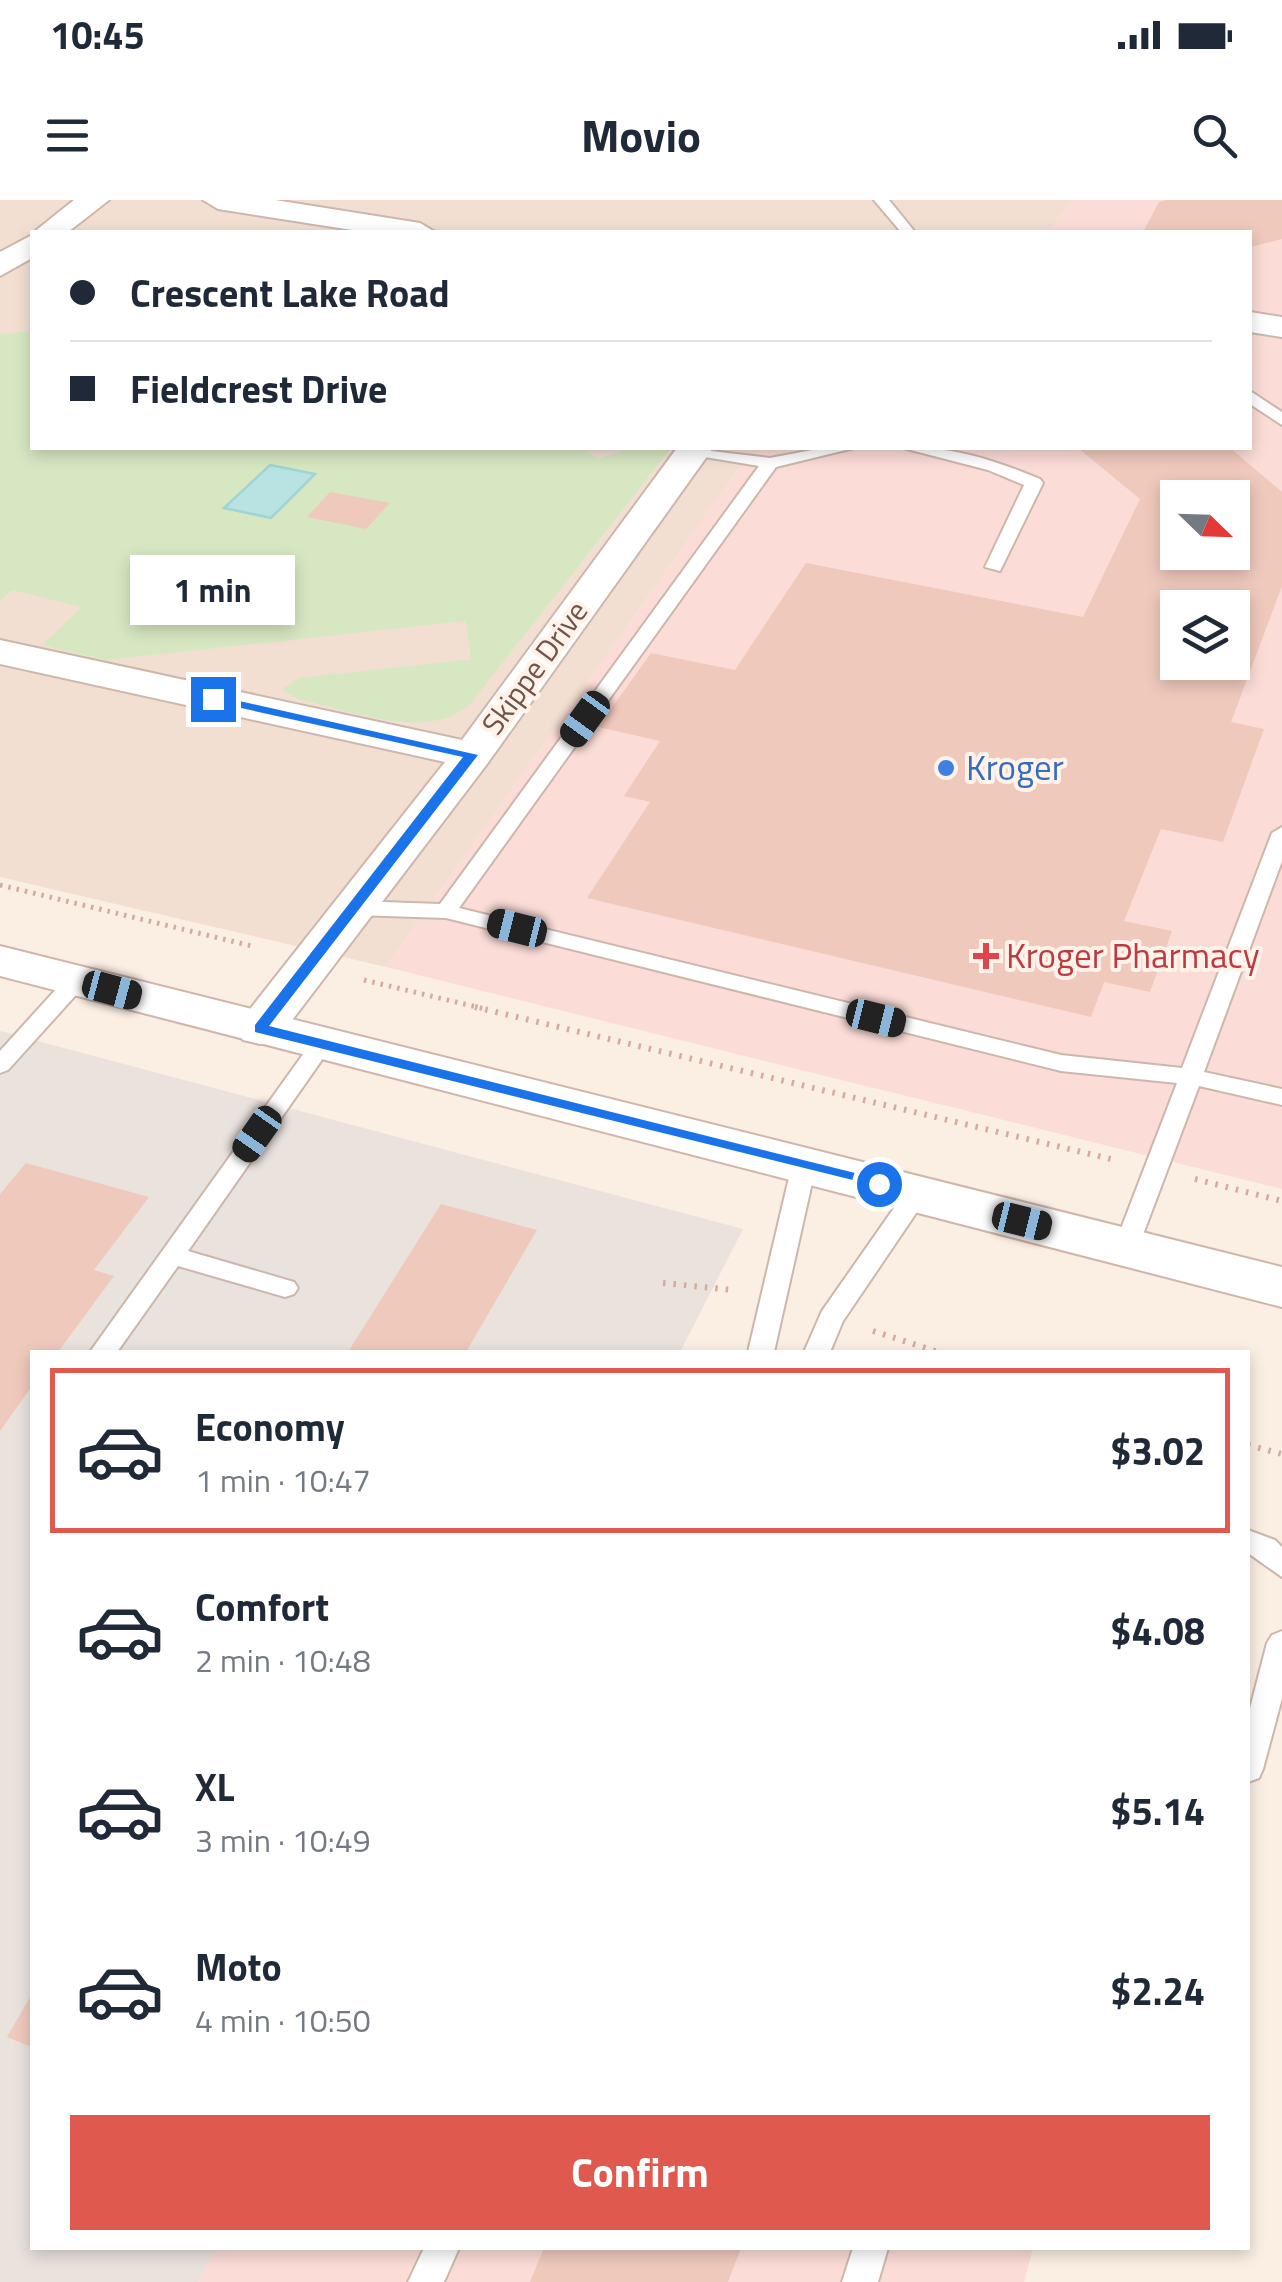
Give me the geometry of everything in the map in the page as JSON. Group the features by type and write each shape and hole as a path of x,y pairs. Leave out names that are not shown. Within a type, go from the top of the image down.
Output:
{"street":[{"path":"52,230 94,200"},
{"path":"218,200 418,226"},
{"path":"0,267 30,245"},
{"path":"1252,322 1282,327"},
{"name":"Skippe Drive","path":"260,1028 472,755 693,450"},
{"path":"0,652 472,755"},
{"path":"0,961 1282,1287"}],"lane":[{"path":"881,200 906,230"},
{"path":"1252,398 1282,420"},
{"path":"699,450 770,463 836,450"},
{"path":"920,450 993,466 1034,484 994,567"},
{"path":"446,911 770,463"},
{"path":"1127,1248 1282,834"},
{"path":"354,908 446,911 1062,1064 1192,1078 1282,1098"},
{"path":"0,1065 76,981"},
{"path":"105,1350 322,1044"},
{"path":"760,1350 804,1165"},
{"path":"817,1350 831,1318 917,1194"},
{"path":"171,1255 285,1288"},
{"path":"1250,1542 1265,1548 1282,1566"},
{"path":"1250,1761 1282,1643"},
{"path":"426,2282 441,2250"},
{"path":"860,2282 870,2250"}],"path":[{"path":"0,885 311,963 380,986 1282,1200"},
{"path":"1250,1446 1282,1454"}],"shaded area":[{"path":"0,200 1074,200 1049,230 30,230 30,450 752,450 386,967 0,877"},
{"path":"1074,200 1282,200 1282,1189 386,967 752,450 1252,450 1252,230 1049,230"},
{"path":"0,1031 743,1229 681,1350 30,1350 30,2250 215,2250 198,2282 0,2282"},
{"path":"215,2250 1032,2250 1024,2282 198,2282"}],"green space":[{"path":"30,331 30,450 584,450 598,459 623,450 669,450 471,703 453,715 433,721 387,720 297,699 282,689 299,678 471,659 466,621 106,660 42,645 82,607 12,590 0,601 0,334"}],"water":[{"path":"270,465 315,474 271,518 224,508"}],"building":[{"path":"1282,200 1282,239 1252,246 1252,230 1144,230 1159,202"},
{"name":"Kroger","path":"1080,450 1232,450 1282,492 1282,586 1250,671 1250,590 1160,590 1160,680 1247,680 1231,722 1264,729 1223,842 1161,829 1124,921 1172,931 1150,992 1104,982 1091,1017 587,898 650,802 624,796 660,741 598,727 651,653 735,670 806,563 1083,617 1140,499"},
{"path":"330,492 390,503 366,529 307,517"},
{"path":"26,1163 149,1197 94,1270 114,1276 59,1350 30,1350 30,1389 0,1431 0,1194"},
{"path":"441,1204 537,1230 467,1350 349,1350"},
{"path":"30,1997 30,2046 7,2037"},
{"path":"543,2250 740,2250 728,2282 530,2282"}],"place":[{"name":"Kroger","path":"946,768"},
{"name":"Kroger Pharmacy","path":"986,956"}],"route":[{"path":"213,699 472,755 260,1028 879,1184"}]}
